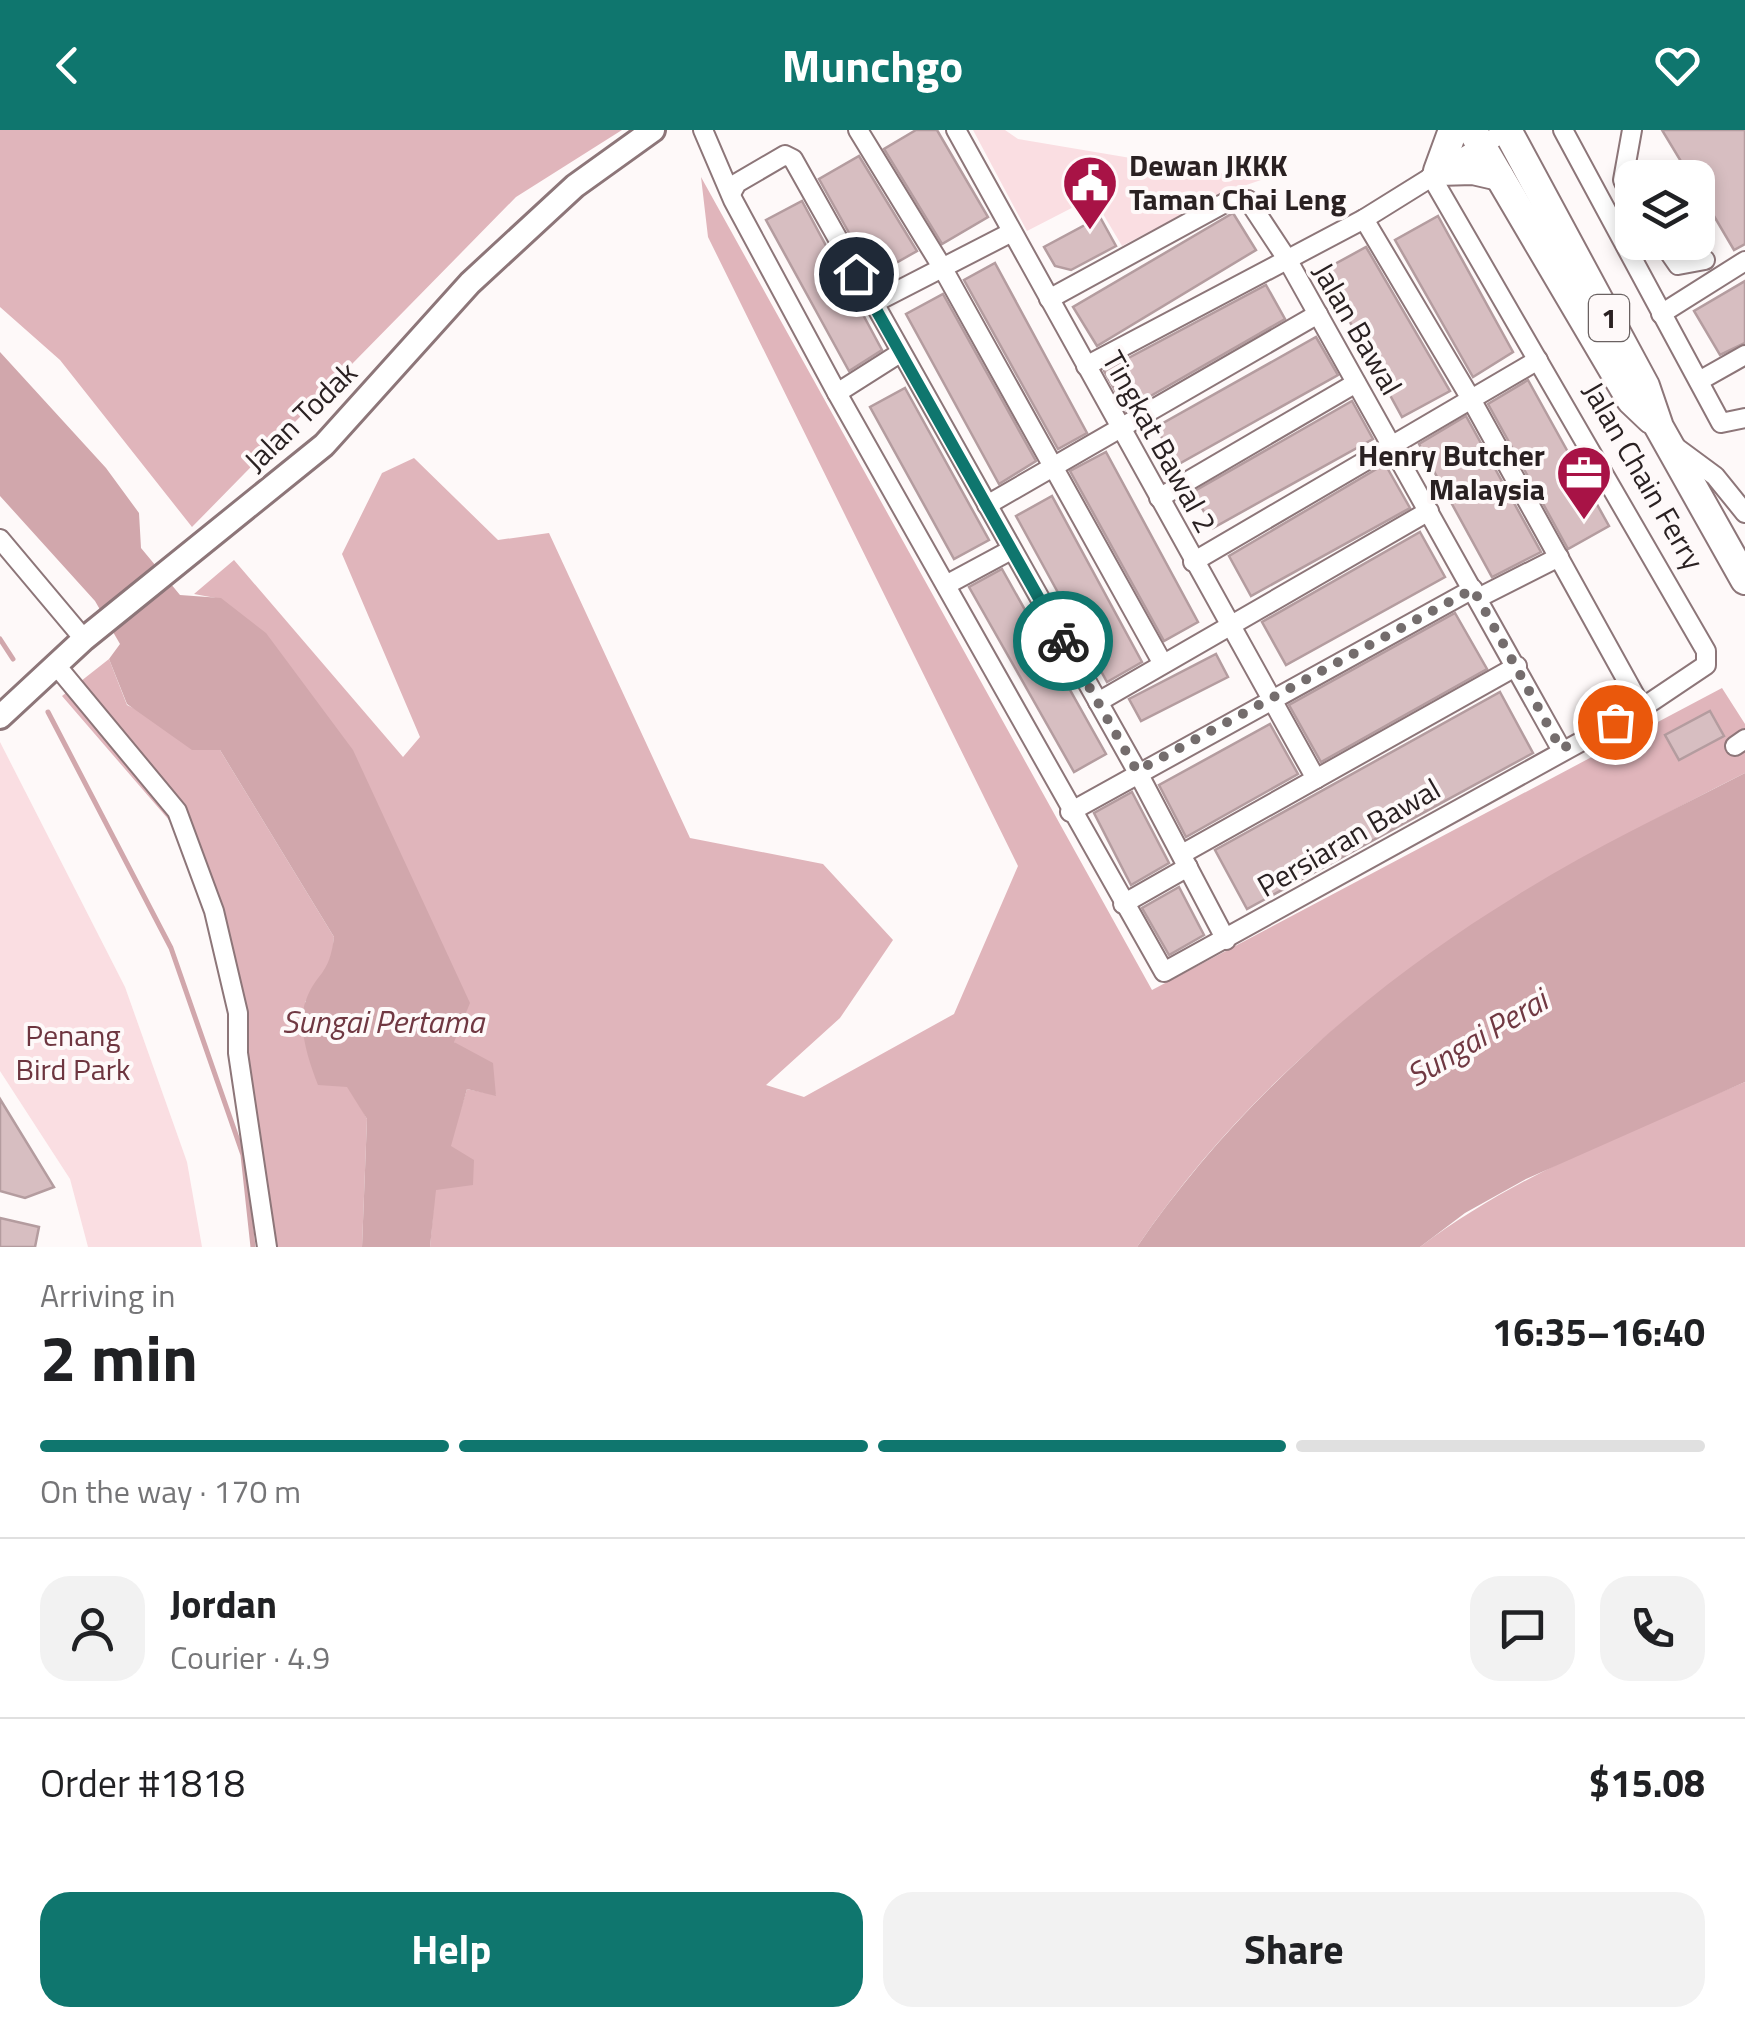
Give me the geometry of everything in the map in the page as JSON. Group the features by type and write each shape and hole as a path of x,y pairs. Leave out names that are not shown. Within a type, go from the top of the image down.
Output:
{"highway":[{"path":"1453,130 1434,174 1472,170 1500,176"},
{"name":"Jalan Chain Ferry","path":"1507,130 1646,386 1664,435 1745,580"},
{"path":"1524,162 1531,130"},
{"name":"Jalan Chain Ferry","path":"1476,138 1631,400 1664,435"}],"main road":[{"name":"Jalan Todak","path":"0,717 54,664 324,445 470,283 539,217 630,145 657,130"}],"street":[{"path":"703,130 709,151 837,392 1123,904 1185,860 1316,779 1516,666"},
{"path":"858,130 942,268 1163,664"},
{"name":"Tingkat Bawal 2","path":"956,130 1316,779"},
{"path":"1086,366 1364,219 1434,174 1476,138 1507,130"},
{"path":"1563,130 1615,216"},
{"path":"1626,160 1632,130"},
{"path":"732,192 737,184 785,155 793,159 1137,771 1226,940"},
{"name":"Jalan Chain Ferry","path":"1434,174 1706,650 1706,665 1699,673 1642,708 1561,749"},
{"name":"Jalan Bawal","path":"1049,299 1232,199 1248,200 1287,259 1392,443 1561,749"},
{"path":"1364,219 1471,399 1642,708"},
{"path":"872,304 1012,232"},
{"path":"1638,260 1661,314 1721,422 1737,421"},
{"path":"1675,260 1678,264 1705,260"},
{"path":"1661,314 1745,260"},
{"path":"987,505 1318,314"},
{"path":"837,392 900,353"},
{"path":"1699,380 1745,355"},
{"path":"1194,562 1538,360"},
{"path":"1158,498 1356,383"},
{"path":"1664,435 1715,476 1745,513"},
{"path":"1098,702 1429,512"},
{"path":"0,539 90,635"},
{"path":"946,585 1012,550"},
{"path":"1070,812 1269,699 1476,594 1559,558"},
{"path":"54,664 177,811 214,911 238,1013 238,1054 267,1247"},
{"name":"Persiaran Bawal","path":"1123,904 1164,972 1561,749"}],"green space":[{"path":"973,130 1005,130 1018,139 1261,180 1223,193 1122,246 1093,197 1027,231"},
{"name":"Penang Bird Park","path":"0,742 125,987 187,1162 202,1247 88,1247 70,1179 0,1071"}],"shaded area":[{"path":"0,130 622,130 516,197 192,527 60,360 0,307"},
{"path":"701,177 1152,990 1722,688 1745,724 1745,773 1571,866 1409,970 1334,1029 1263,1094 1198,1166 1137,1247 430,1247 435,1190 467,1089 496,1095 454,1042 221,599 194,594 234,560 403,757 420,737 342,554 382,473 414,458 498,540 549,533 690,838 823,864 893,940 840,1018 766,1085 804,1097 954,1014 1018,866 708,237"},
{"path":"109,659 127,705 220,750 334,937 331,965 305,1002 367,1119 362,1247 265,1247 214,922 175,827 62,696"},
{"path":"1745,1082 1745,1247 1420,1247 1536,1175"}],"water":[{"name":"Sungai Pertama","path":"0,352 106,468 139,513 141,548 180,595 221,598 266,633 353,750 470,1003 454,1042 493,1063 496,1096 467,1089 451,1146 474,1160 473,1185 436,1190 430,1247 362,1247 367,1119 347,1087 318,1085 302,1021 306,1000 326,967 334,937 220,750 192,750 127,704 109,659 120,644 95,601 0,496"},
{"name":"Sungai Perai","path":"1745,773 1745,1082 1526,1179 1465,1213 1420,1247 1137,1247 1175,1195 1261,1097 1357,1009 1409,968 1544,879"}],"building":[{"path":"916,130 937,130 988,217 942,244 884,149"},
{"path":"1662,130 1745,130 1745,244 1734,250 1715,218 1715,160 1680,160"},
{"path":"859,156 917,251 873,276 819,179"},
{"path":"802,201 882,350 849,371 766,220"},
{"path":"1233,213 1256,250 1097,346 1073,307"},
{"path":"1438,216 1513,352 1473,377 1395,240"},
{"name":"Dewan JKKK Taman Chai Leng","path":"1100,217 1116,246 1071,270 1055,266 1044,247"},
{"path":"1366,247 1450,391 1402,417 1322,271"},
{"path":"995,263 1087,433 1058,449 964,280"},
{"path":"1745,281 1745,343 1720,355 1694,311"},
{"path":"1266,285 1285,319 1126,410 1104,371"},
{"path":"943,294 1036,461 999,484 906,314"},
{"path":"1316,337 1338,375 1177,465 1156,427"},
{"path":"1528,380 1609,526 1568,549 1488,404"},
{"path":"905,388 989,540 954,559 870,407"},
{"path":"1352,401 1373,439 1213,528 1193,492"},
{"path":"1466,416 1541,552 1492,577 1419,444"},
{"path":"1106,452 1198,622 1164,641 1070,471"},
{"path":"1385,464 1410,508 1251,596 1229,556"},
{"path":"1052,496 1142,662 1107,682 1016,516"},
{"path":"1420,532 1445,577 1286,665 1262,622"},
{"path":"1002,569 1106,754 1074,772 969,587"},
{"path":"1455,613 1487,669 1321,762 1289,705"},
{"path":"1216,654 1228,677 1141,721 1129,699"},
{"path":"1500,692 1533,753 1247,909 1215,850"},
{"path":"1710,711 1724,736 1679,760 1665,735"},
{"path":"1270,724 1298,774 1186,837 1159,785"},
{"path":"1132,792 1169,863 1131,885 1094,813"},
{"path":"1179,887 1204,935 1169,955 1142,908"},
{"path":"0,1099 54,1187 25,1198 0,1191"},
{"path":"0,1218 39,1227 35,1247 0,1247"}],"waterway":[{"path":"0,639 13,659"},
{"path":"48,712 171,948 243,1155 253,1247"}],"way so far":[{"path":"1063,641 1137,771 1473,589 1561,749 1615,722"}],"place":[{"name":"Dewan JKKK Taman Chai Leng","path":"1090,232"},
{"name":"Henry Butcher Malaysia","path":"1584,522"}],"route":[{"path":"856,274 1063,641"}]}
